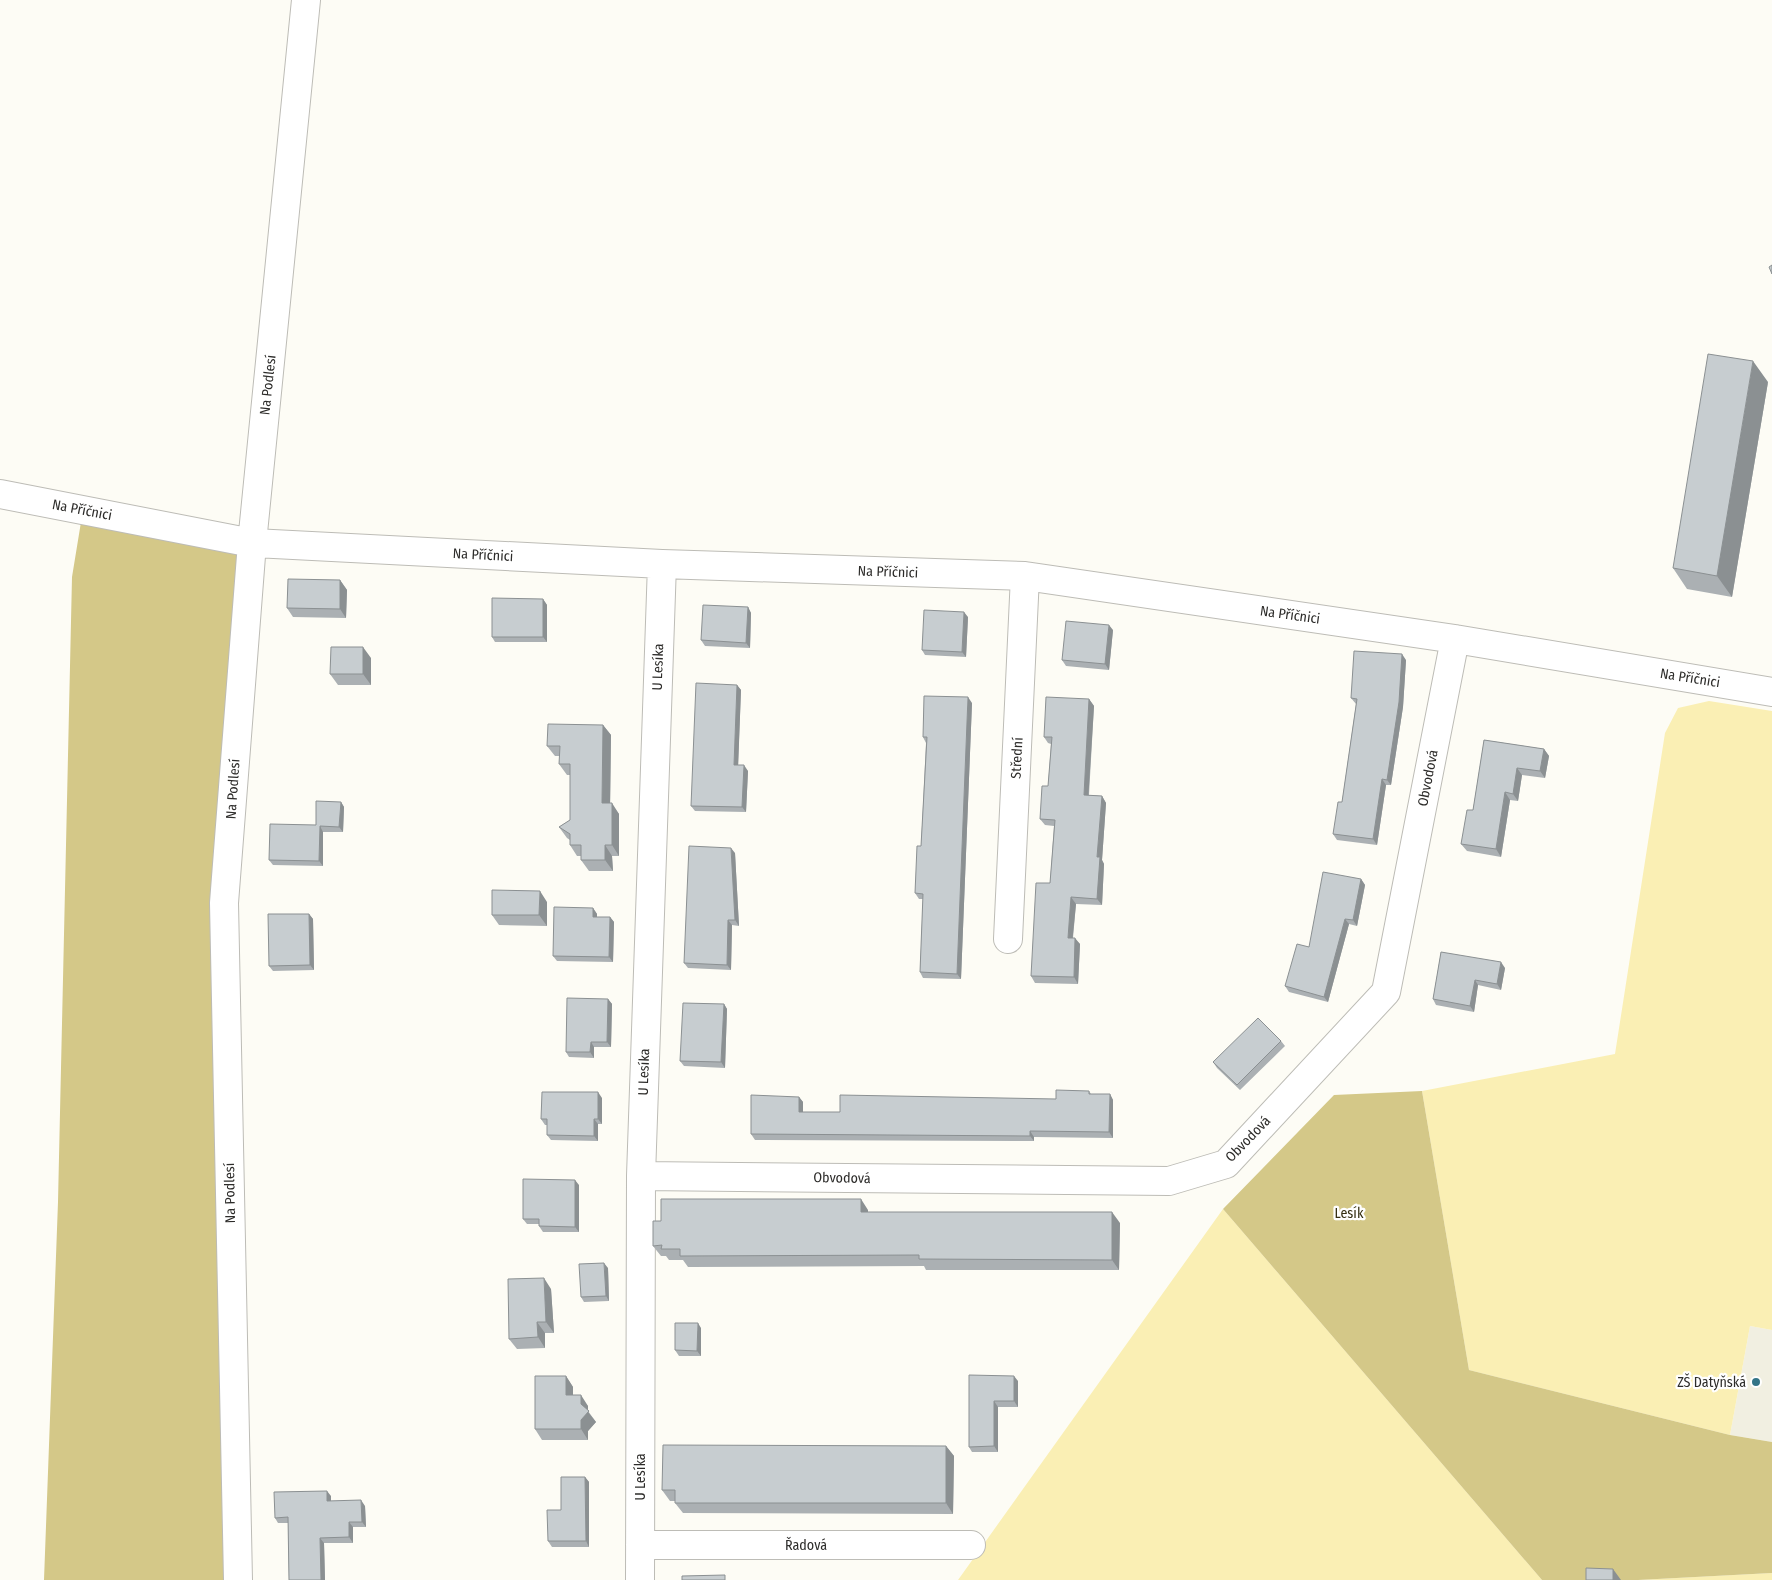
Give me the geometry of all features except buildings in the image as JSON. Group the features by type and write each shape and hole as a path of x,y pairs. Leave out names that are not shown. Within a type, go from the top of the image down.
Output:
{"street":[{"name":"Na Podlesí","path":"238,1580 224,903 252,543 306,0"},
{"name":"Na Příčnici","path":"0,494 252,543 662,564 1025,576 1455,640 1772,692"},
{"name":"U Lesíka","path":"640,1580 641,1176 662,564"},
{"name":"Střední","path":"1008,939 1025,576"},
{"name":"Obvodová","path":"641,1176 1169,1181 1226,1164 1386,992 1455,640"},
{"name":"Řadová","path":"640,1544 971,1545"}],"shaded area":[{"path":"1709,701 1772,711 1772,1330 1750,1326 1730,1435 1469,1370 1422,1091 1615,1054 1665,733 1678,708"},
{"path":"1223,1209 1542,1580 958,1580"},
{"name":"ZŠ Datyňská","path":"1750,1326 1772,1330 1772,1442 1730,1435"},
{"path":"1772,1573 1772,1580 1638,1580"}],"green space":[{"path":"81,522 237,552 220,894 228,1580 44,1580 58,1202 72,577"},
{"name":"Lesík","path":"1422,1091 1469,1370 1730,1435 1772,1442 1772,1573 1638,1580 1542,1580 1223,1209 1334,1095"}],"place":[{"name":"ZŠ Datyňská","path":"1756,1382"}]}
